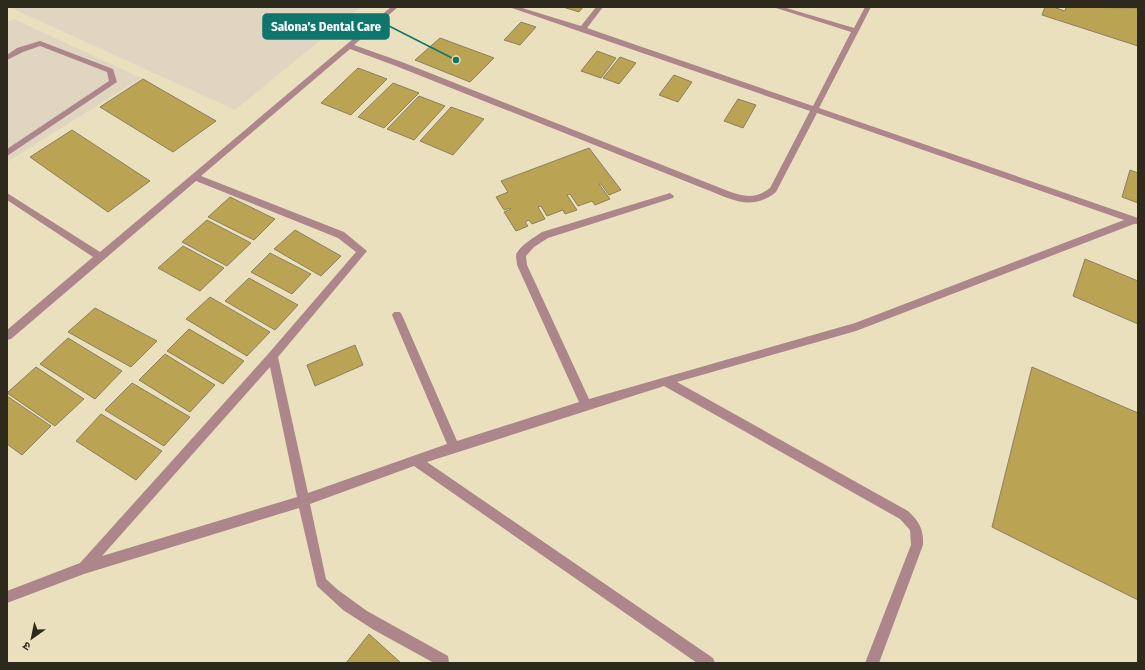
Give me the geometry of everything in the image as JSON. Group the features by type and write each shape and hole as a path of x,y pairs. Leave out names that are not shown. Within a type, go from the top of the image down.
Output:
{"street":[{"path":"7,336 395,7"},
{"path":"512,7 582,29 1136,220"},
{"path":"582,29 600,7"},
{"path":"776,7 856,31"},
{"path":"349,46 743,200 754,201 765,198 773,190 868,7"},
{"path":"7,58 20,50 40,43 110,71 113,82 7,153"},
{"path":"84,568 273,356 362,251 341,235 195,177"},
{"path":"7,196 100,257"},
{"path":"586,405 522,265 521,255 531,244 545,235 670,196"},
{"path":"7,597 84,568 303,501 415,460 586,405 856,327 1136,220"},
{"path":"396,315 454,448"},
{"path":"273,356 321,582 334,596 358,612 443,661"},
{"path":"665,381 904,515 912,522 918,532 917,545 872,663"},
{"path":"415,460 708,663"}],"shaded area":[{"path":"9,7 361,7 235,110"},
{"path":"14,19 141,78 7,162 7,22"}],"building":[{"path":"563,7 583,7 579,12"},
{"path":"1045,7 1053,7 1065,11 1066,7 1138,8 1138,46 1042,15"},
{"path":"521,22 536,27 520,45 504,40"},
{"path":"440,38 494,58 470,82 415,60"},
{"path":"597,51 616,58 601,78 581,71"},
{"path":"620,57 636,63 619,84 603,78"},
{"path":"358,68 387,79 351,115 321,103"},
{"path":"674,75 692,82 678,102 659,95"},
{"path":"143,79 216,121 173,152 100,107"},
{"path":"393,83 419,93 384,128 358,117"},
{"path":"419,96 445,106 414,140 387,129"},
{"path":"738,99 756,105 743,128 724,121"},
{"path":"451,107 484,119 453,155 420,141"},
{"path":"72,130 150,181 108,212 30,157"},
{"path":"589,148 621,190 609,195 601,184 599,184 610,199 595,205 592,201 578,206 570,194 567,195 577,210 565,214 563,210 547,216 541,206 538,207 545,219 532,224 529,220 525,222 528,226 516,231 504,212 511,209 504,210 496,197 508,192 501,181"},
{"path":"1130,170 1138,173 1138,203 1122,197"},
{"path":"230,197 275,219 254,240 208,217"},
{"path":"207,220 251,243 227,266 182,242"},
{"path":"295,230 341,256 321,276 274,249"},
{"path":"183,246 224,268 200,291 158,268"},
{"path":"270,253 311,274 292,294 251,272"},
{"path":"1085,259 1138,281 1138,324 1073,296"},
{"path":"249,278 298,305 275,330 225,301"},
{"path":"210,297 270,332 247,356 186,319"},
{"path":"95,308 157,341 131,367 68,332"},
{"path":"189,329 244,361 223,384 167,351"},
{"path":"68,338 122,371 95,399 40,364"},
{"path":"355,345 363,365 315,386 307,365"},
{"path":"165,354 215,385 190,412 139,380"},
{"path":"36,367 84,399 55,426 7,393"},
{"path":"1032,367 1138,413 1138,600 992,527"},
{"path":"132,383 190,417 164,446 105,410"},
{"path":"7,396 51,426 22,455 7,444"},
{"path":"101,414 162,451 136,480 76,441"},
{"path":"369,634 401,663 346,663"}],"place":[{"name":"Salona's Dental Care","path":"456,60"}]}
